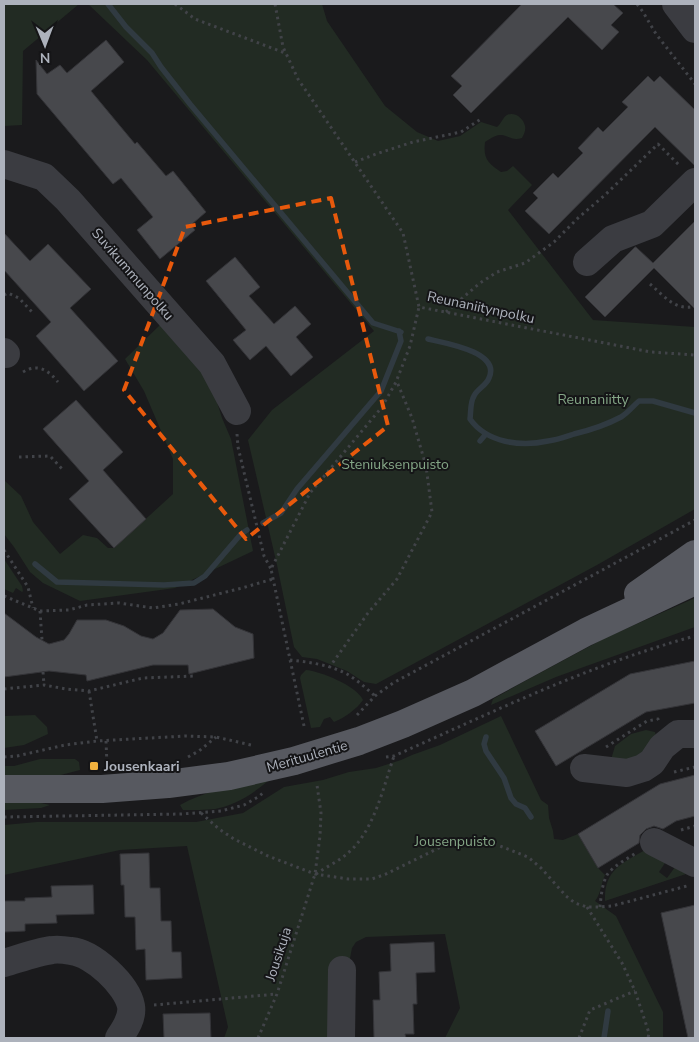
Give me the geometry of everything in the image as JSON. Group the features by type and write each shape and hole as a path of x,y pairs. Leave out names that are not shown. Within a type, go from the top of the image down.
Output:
{"main road":[{"name":"Merituulentie","path":"586,632 695,554"},
{"name":"Merituulentie","path":"4,789 102,789 168,784 229,776 294,761 359,741 473,693 586,632 695,581"}],"street":[{"path":"676,4 695,29"},
{"name":"Suvikummunpolku","path":"4,164 44,177 68,200 212,364 237,411"},
{"path":"587,262 613,239 652,224 695,182"},
{"path":"589,769 627,773 643,768 652,762 664,745 678,734 695,734"},
{"path":"654,842 695,863"},
{"path":"4,963 53,950 74,951 92,959 113,976 126,995 131,1007 130,1019 119,1038"},
{"path":"341,1038 342,970"}],"path":[{"path":"175,4 195,19 286,54"},
{"name":"Reunaniitynpolku","path":"274,4 283,47 298,79 403,234 419,307 651,352 695,355"},
{"path":"637,4 656,34 695,84"},
{"path":"355,162 413,142 461,132 481,119"},
{"path":"446,312 480,283 497,272 525,263 554,242 658,144 695,182"},
{"path":"650,284 669,301 681,308 695,306"},
{"path":"4,295 8,293 19,298 32,312"},
{"path":"271,568 310,493 382,407 396,382 410,346 419,307"},
{"path":"10,360 28,368 42,368 52,374 58,382"},
{"path":"329,668 368,613 397,579 432,512 426,466 412,418 396,382"},
{"path":"237,411 236,432 238,447 264,556 271,568 304,726"},
{"path":"19,456 50,456 64,470"},
{"path":"353,721 375,696 393,684 695,520"},
{"path":"4,550 28,587 33,608"},
{"path":"4,596 40,611 69,610 86,605 119,603 153,608 179,604 273,579"},
{"path":"40,611 42,640"},
{"path":"315,874 347,854 366,832 394,756 564,680 662,645 695,636"},
{"path":"290,660 309,662 346,674 375,696"},
{"path":"43,672 44,685"},
{"path":"4,689 44,685 89,691 143,678 195,676"},
{"path":"89,691 97,741"},
{"path":"589,769 588,758 647,721 658,718 664,745"},
{"path":"4,757 97,741 185,736 216,737 257,746"},
{"path":"184,759 199,751 216,737"},
{"path":"106,741 107,766"},
{"name":"Jousikuja","path":"258,1038 277,994 315,874 321,829 317,785"},
{"path":"178,810 181,814"},
{"path":"4,818 201,812 234,839 268,856 315,874 348,879 372,879 449,843 479,841 495,844 528,857 541,868 566,896 575,903 587,907 612,906 695,884"},
{"path":"587,907 622,963 635,991 649,1033 648,1038"},
{"path":"579,1038 590,1010 635,991"},
{"path":"131,1007 277,994"}],"highlighted area":[{"path":"331,198 388,426 246,539 124,390 185,227"}],"green space":[{"path":"4,4 79,4 23,51 22,125 4,126"},
{"path":"88,4 322,4 327,21 385,106 417,132 438,141 460,136 481,122 497,127 507,115 519,116 525,128 522,138 517,139 502,135 492,137 485,142 487,160 501,172 507,171 513,166 532,185 508,210 593,320 695,327 695,509 597,565 376,684 364,682 347,671 317,659 302,657 294,647 248,440 272,410 374,331 147,60"},
{"path":"160,325 210,380 231,439 253,551 175,588 80,601 43,583 30,572 4,534 4,480 21,496 33,522 60,554 83,535 97,538 108,548 114,548 173,494 173,459 144,391 125,359"},
{"path":"4,559 22,586 22,592 16,588 13,593 4,589"},
{"path":"695,598 695,627 556,677 491,705 493,699 605,638"},
{"path":"306,670 338,680 354,690 363,700 354,710 342,718 334,722 330,717 324,719 320,727 311,728 300,678"},
{"path":"35,715 47,727 48,734 24,745 4,748 4,716"},
{"name":"Jousenpuisto","path":"501,716 541,800 548,805 554,839 563,840 578,834 598,868 605,875 599,895 595,901 616,916 663,1012 663,1038 445,1038 460,1008 445,934 366,937 356,942 352,948 337,1025 331,1038 224,1038 228,1027 187,846 120,850 4,875 4,825 37,822 196,822 243,813 284,787 323,780 349,772 376,768 401,760 440,745"},
{"path":"646,730 655,732 657,740 650,754 610,763 615,746 631,734"},
{"path":"40,759 75,759 79,762 80,770 53,777 4,779 4,766 14,766"},
{"path":"268,781 230,805 215,809 183,810 180,805 211,792 234,786"},
{"path":"4,802 36,802 50,805 41,808 4,810"},
{"path":"645,850 647,854 667,860 659,872 667,878 678,863 695,871 605,901 605,890 611,875 622,864"}],"building":[{"path":"522,4 613,4 623,13 611,25 619,32 602,50 568,17 471,113 453,95 462,86 451,76"},
{"path":"106,40 124,62 91,91 135,144 137,142 166,176 173,171 206,212 191,225 195,230 160,259 137,230 153,217 121,178 113,184 37,94 36,60 47,74 60,65 67,73"},
{"path":"648,76 654,82 660,76 695,110 695,166 655,127 549,234 525,211 538,198 533,193 553,173 558,178 583,153 578,148 598,127 603,132 628,107 622,102"},
{"path":"695,221 695,309 654,268 605,317 585,297 635,247 653,263"},
{"path":"4,233 30,261 48,244 91,289 70,308 118,361 84,391 36,336 51,322 4,270"},
{"path":"235,257 260,287 249,296 274,324 295,306 311,324 296,337 313,357 291,376 266,346 250,360 233,340 246,330 206,281"},
{"path":"76,400 123,452 103,470 146,519 114,548 69,499 89,481 43,429"},
{"path":"213,609 235,627 253,634 254,658 189,674 188,665 153,665 87,681 86,675 49,671 4,677 4,613 36,637 49,644 64,640 77,620 106,620 124,626 141,636 153,639 163,633 180,610"},
{"path":"695,661 695,703 646,712 556,766 535,731 630,674"},
{"path":"695,775 695,816 676,821 663,829 654,826 646,829 640,835 639,843 598,868 578,834 660,784"},
{"path":"149,853 150,888 160,888 161,921 171,921 172,952 181,952 182,978 146,980 145,949 136,950 135,917 125,917 124,885 121,885 120,854"},
{"path":"93,885 94,914 56,915 57,923 25,924 25,931 4,932 4,901 25,901 25,898 52,897 51,886"},
{"path":"695,905 695,1038 688,1038 661,913"},
{"path":"434,942 435,972 416,973 417,1004 413,1004 414,1034 405,1034 406,1038 374,1038 373,1000 380,1000 379,972 391,971 390,944"},
{"path":"210,1013 211,1038 164,1038 163,1014"}],"waterway":[{"path":"108,4 126,27 152,53 190,104 373,323 401,332"},
{"path":"263,523 281,513 297,489 381,391 401,341 399,331"},
{"path":"428,339 469,350 487,362 491,369 489,378 473,398 470,419 486,433 505,441 538,443 586,431 621,417 639,401 653,401 695,413"},
{"path":"480,441 486,434"},
{"path":"35,564 57,582 164,585 194,583 205,576 241,534 247,530"},
{"path":"486,737 484,744 486,751 504,778 511,798 516,804 525,808 531,817"},
{"path":"604,1038 608,1011"}],"place":[{"name":"Jousenkaari","path":"94,766"}],"park label":[{"name":"Reunaniitty","path":"593,399"},
{"name":"Steniuksenpuisto","path":"395,464"}]}
